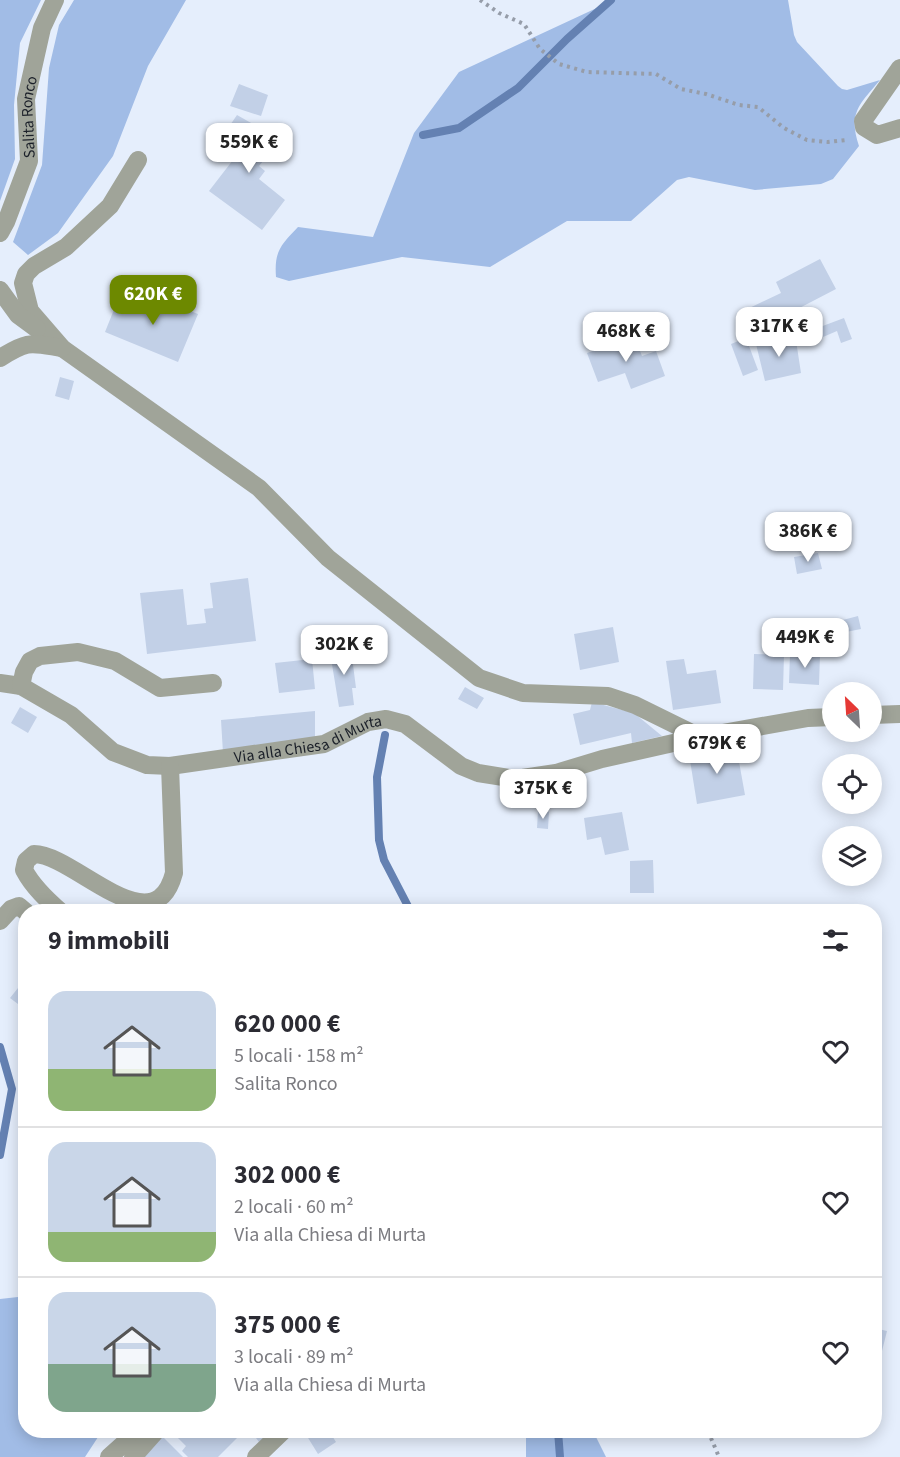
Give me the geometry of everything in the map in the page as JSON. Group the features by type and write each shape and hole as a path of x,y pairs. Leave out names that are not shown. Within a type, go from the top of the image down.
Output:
{"street":[{"name":"Salita Ronco","path":"0,233 29,161 26,99 42,28 55,0"},
{"path":"900,68 863,121 864,127 877,135 900,128"},
{"path":"62,348 30,311 23,283 26,274 34,266 66,247 110,206 138,160"},
{"path":"0,290 18,315 259,488 328,558 479,678 524,693 608,696 634,705 700,737"},
{"path":"0,358 17,347 33,343 62,348"},
{"path":"21,686 24,672 30,661 40,656 78,652 115,661 160,688 213,684"},
{"name":"Via alla Chiesa di Murta","path":"0,683 21,686 71,715 113,752 147,765 170,766 324,744 368,722 386,719 405,724 461,766 478,772 516,778 556,773 602,759 700,737 822,717"},
{"path":"882,715 900,714"},
{"path":"52,904 24,870 26,861 34,854 52,856 106,890 133,902 144,903 164,895 170,887 174,873 170,766"},
{"path":"0,921 11,909 18,906"},
{"path":"109,1457 130,1438"},
{"path":"133,1457 150,1438"},
{"path":"256,1457 276,1438"}],"path":[{"path":"480,0 500,13 524,24 540,49 559,64 587,72 656,74 681,89 706,94 739,105 758,107 784,128 807,140 828,142 877,135"},
{"path":"711,1438 719,1457"}],"shaded area":[{"path":"0,0 41,0 20,43 14,105 15,159 0,201"},
{"path":"74,0 186,0 148,66 113,156 58,233 28,255 13,242 42,165 49,68 59,25"},
{"path":"605,0 788,0 797,42 838,86 847,90 880,80 861,103 855,117 859,146 833,179 821,184 755,190 689,177 677,180 631,221 567,221 490,267 402,257 289,281 276,277 276,261 280,249 298,227 373,237 414,133 459,72 601,6"},
{"path":"18,1297 18,1438 97,1438 85,1457 0,1457 0,1299"},
{"path":"526,1438 596,1438 606,1457 526,1457"}],"building":[{"path":"239,84 268,95 261,116 230,106"},
{"path":"237,115 258,127 262,123 281,139 259,166 265,171 259,179 285,200 262,230 209,191 243,147 224,134"},
{"path":"820,259 836,289 747,333 739,313 781,293 776,282"},
{"path":"151,296 198,314 178,362 105,332 119,297 146,308"},
{"path":"844,318 852,339 841,343 837,331 823,337 820,327"},
{"path":"810,324 816,341 799,346 795,329"},
{"path":"795,334 801,373 765,381 756,344"},
{"path":"634,336 642,356 656,351 665,376 631,389 625,373 598,382 587,353"},
{"path":"746,338 758,370 743,376 731,344"},
{"path":"60,377 74,381 69,400 55,396"},
{"path":"818,553 822,569 797,574 794,557"},
{"path":"248,578 256,641 147,654 140,593 183,589 187,625 206,623 204,609 213,608 210,583"},
{"path":"858,616 861,629 841,633 839,621"},
{"path":"613,627 619,662 580,670 574,634"},
{"path":"351,649 356,688 352,688 354,705 339,707 330,652"},
{"path":"754,654 784,655 783,690 753,689"},
{"path":"790,654 820,655 819,685 789,683"},
{"path":"312,659 315,689 279,693 275,663"},
{"path":"684,659 687,674 716,670 721,703 673,710 666,661"},
{"path":"465,687 484,698 477,709 458,699"},
{"path":"592,702 634,713 662,736 632,743 631,733 580,745 573,714 590,710"},
{"path":"20,707 37,717 28,733 11,723"},
{"path":"315,711 315,737 223,753 221,720"},
{"path":"736,745 745,795 697,804 689,754"},
{"path":"538,811 549,812 548,829 537,828"},
{"path":"622,812 629,850 605,855 601,837 587,840 584,818"},
{"path":"653,860 654,893 630,893 630,861"},
{"path":"18,988 18,1004 10,998"},
{"path":"882,1330 887,1331 882,1351"},
{"path":"156,1438 164,1438 183,1457 138,1457"},
{"path":"178,1438 237,1438 218,1457 188,1457 182,1451 186,1446"},
{"path":"308,1438 333,1438 336,1442 318,1454"}],"waterway":[{"path":"423,135 459,128 518,88 567,39 611,0"},
{"path":"385,735 377,777 379,840 384,860 407,904"},
{"path":"0,1047 12,1089 0,1155"},
{"path":"559,1438 560,1457"}]}
